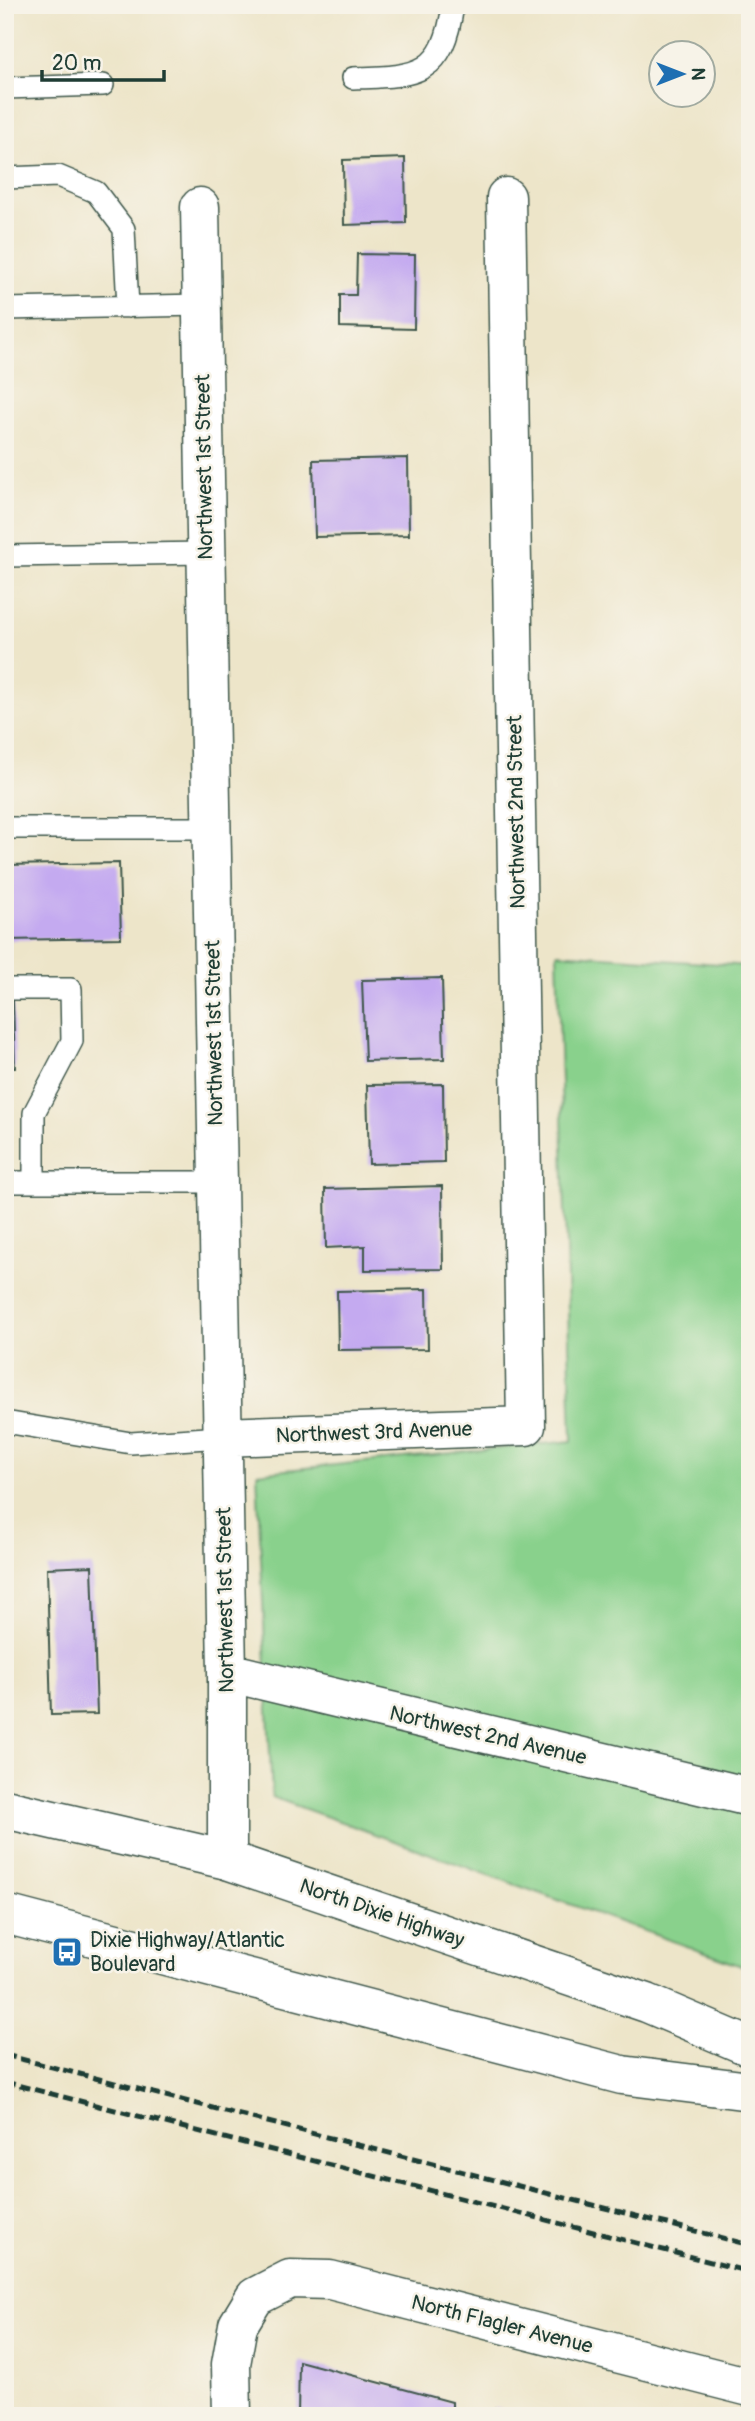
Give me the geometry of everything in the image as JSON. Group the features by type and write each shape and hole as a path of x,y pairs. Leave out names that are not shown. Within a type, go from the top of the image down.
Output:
{"street":[{"name":"Northwest 2nd Street","path":"506,197 527,1426"},
{"name":"Northwest 1st Street","path":"200,207 227,1672 227,1860"},
{"name":"Northwest 3rd Avenue","path":"222,1437 527,1426"},
{"name":"Northwest 2nd Avenue","path":"227,1672 750,1797"},
{"name":"North Dixie Highway","path":"5,1809 227,1860 646,2003 750,2047"},
{"path":"5,1914 622,2075 750,2091"},
{"name":"North Flagler Avenue","path":"232,2416 231,2364 238,2325 255,2297 290,2279 330,2280 750,2387"}],"lane":[{"path":"353,78 403,77 422,69 439,55 447,36 453,5"},
{"path":"5,88 103,85"},
{"path":"5,178 58,176 96,192 124,229 128,307"},
{"path":"5,309 201,306"},
{"path":"5,556 205,553"},
{"path":"5,828 211,828"},
{"path":"5,989 71,989 72,1041 34,1113 34,1182"},
{"path":"5,1182 217,1182"},
{"path":"5,1422 131,1443 222,1437"}],"green space":[{"path":"557,953 750,966 750,1969 272,1797 257,1473 572,1441"}],"building":[{"path":"405,158 406,223 344,225 343,160"},
{"path":"357,254 415,255 414,329 340,327 340,295 356,295"},
{"path":"408,458 409,535 315,537 313,460"},
{"path":"119,863 121,938 5,940 5,865"},
{"path":"442,978 444,1059 365,1061 362,980"},
{"path":"5,1000 13,1000 15,1068 5,1068"},
{"path":"443,1084 444,1162 369,1164 367,1085"},
{"path":"442,1186 443,1269 365,1270 365,1246 326,1248 325,1189"},
{"path":"427,1289 428,1349 338,1350 337,1291"},
{"path":"92,1566 97,1714 51,1715 47,1568"},
{"path":"299,2361 452,2402 452,2416 298,2416"},
{"path":"495,2408 523,2415 495,2416"}],"railway":[{"path":"5,2055 750,2245"},
{"path":"5,2082 750,2272"}],"place":[{"name":"Dixie Highway/Atlantic Boulevard","path":"67,1952"}]}
